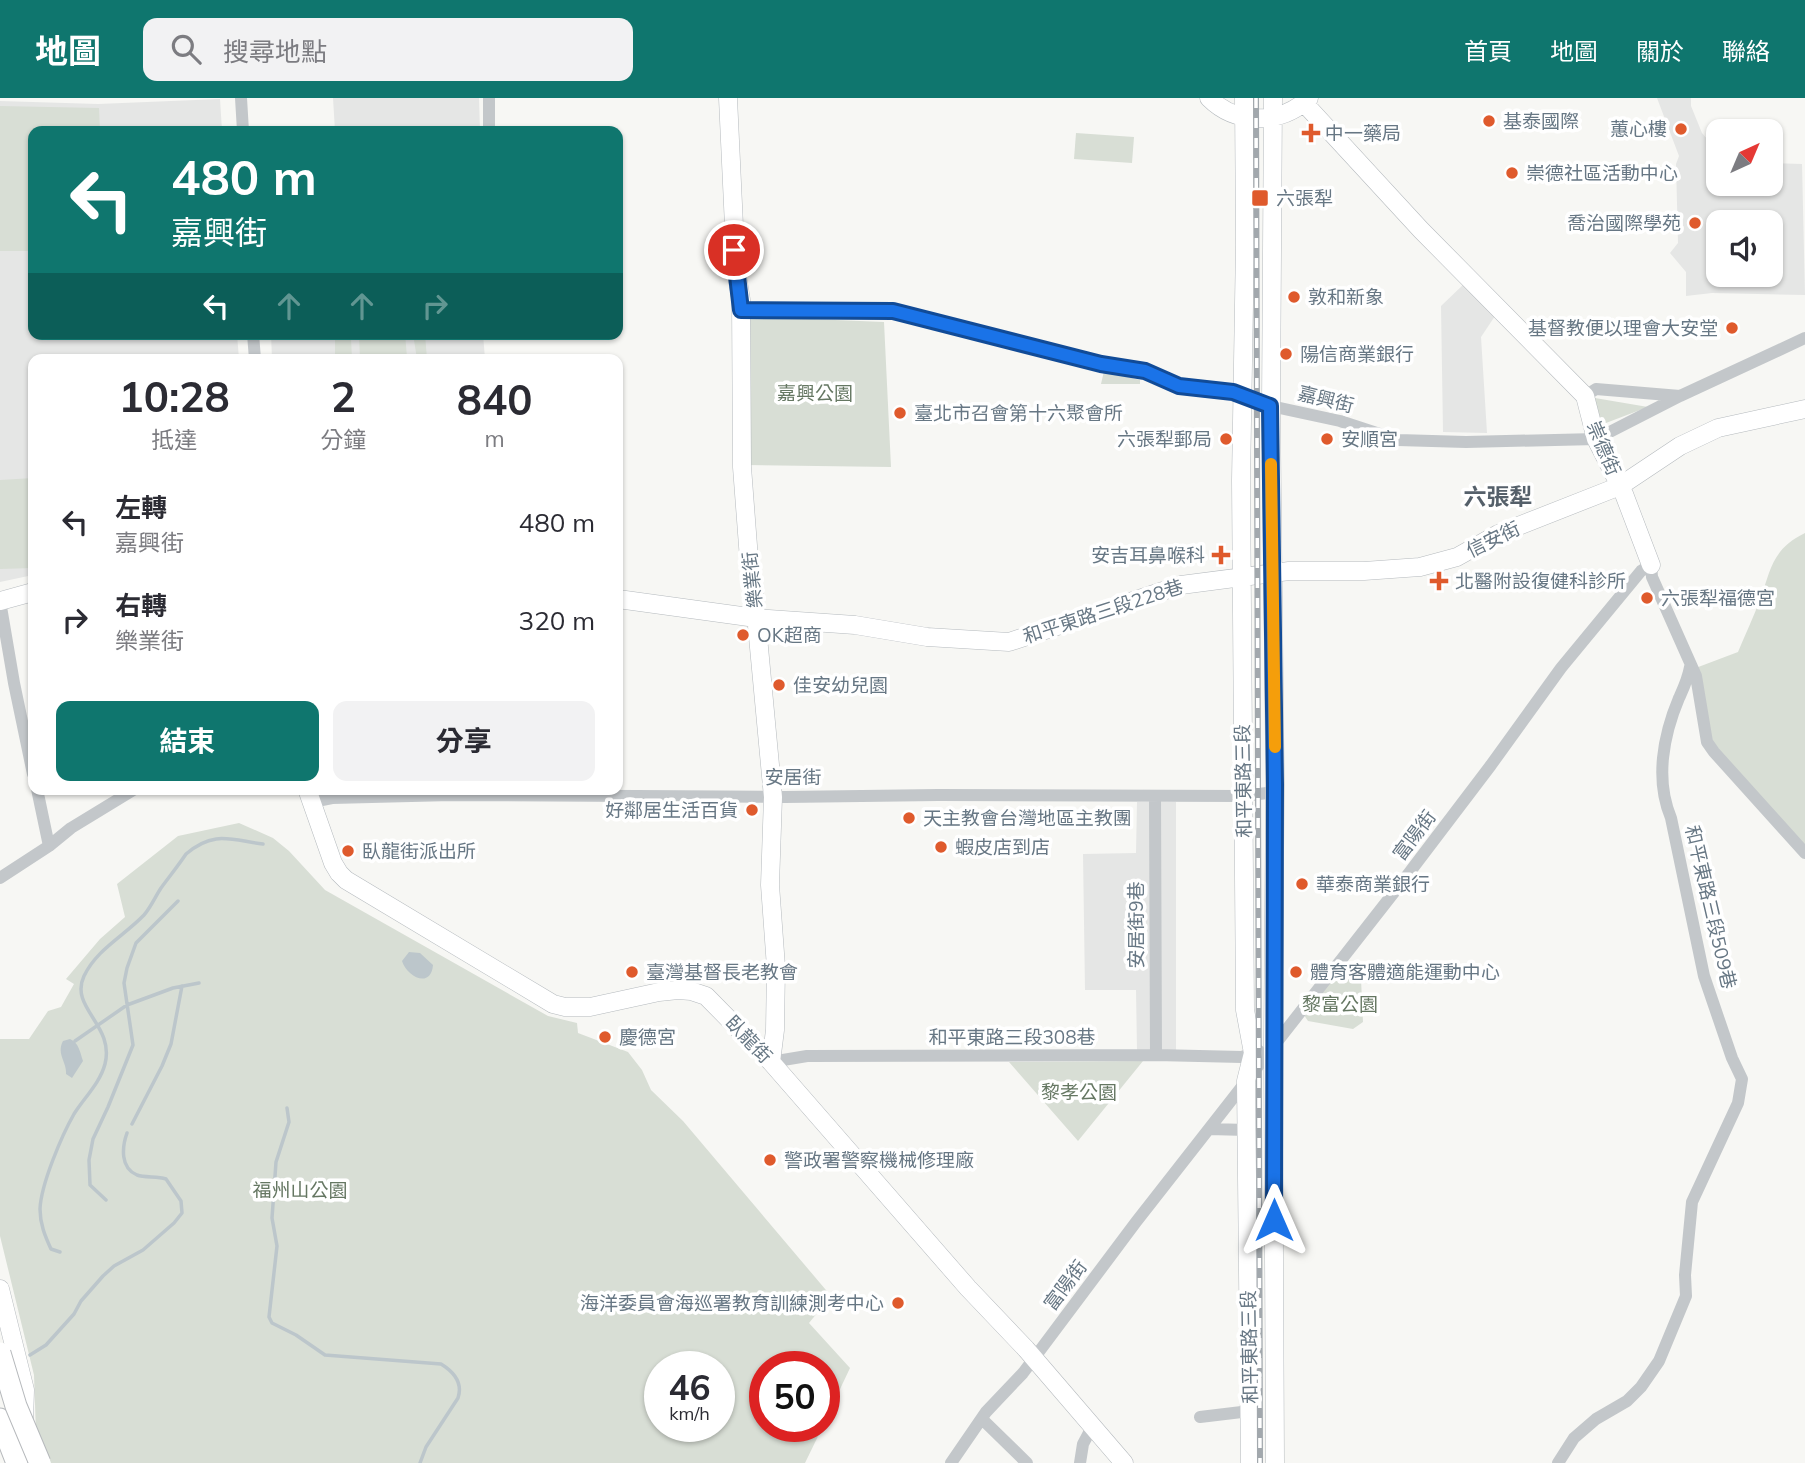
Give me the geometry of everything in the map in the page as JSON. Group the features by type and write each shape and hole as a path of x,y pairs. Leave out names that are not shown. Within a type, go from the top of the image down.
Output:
{"highway":[{"path":"0,1353 16,1406 40,1463"},
{"path":"0,1419 17,1463"}],"street":[{"path":"242,98 243,126"},
{"path":"489,98 489,126"},
{"name":"樂業街","path":"728,98 736,269 741,310 742,467 774,797 770,886 776,967 775,1030 771,1062"},
{"path":"1209,98 1223,109 1243,117 1275,117 1307,101"},
{"name":"和平東路三段","path":"1244,98 1241,577 1245,1010 1253,1053 1246,1081 1250,1463"},
{"name":"和平東路三段","path":"1273,98 1275,117 1270,406 1275,792 1275,1463"},
{"name":"崇德街","path":"1307,101 1421,230 1585,396 1595,439 1619,486 1651,565 1652,577 1696,676 1707,742 1805,853"},
{"name":"嘉興街","path":"741,310 893,311 1101,364 1145,371 1179,386 1242,395 1270,406 1340,421 1398,440 1466,442 1595,439 1805,338"},
{"path":"1585,396 1596,389 1680,396"},
{"name":"信安街","path":"1241,577 1273,573 1420,567 1457,556 1498,534 1619,486 1680,446 1708,432 1740,421 1752,421 1805,409"},
{"name":"富陽街","path":"951,1463 982,1419 1034,1359 1273,1045 1301,1013 1491,765 1561,668 1641,571 1651,565"},
{"name":"和平東路三段228巷","path":"623,600 756,618 855,625 927,637 1009,642 1181,585 1241,577"},
{"path":"28,593 0,601 28,750"},
{"name":"和平東路三段509巷","path":"1558,1463 1574,1438 1596,1419 1627,1401 1641,1387 1659,1361 1686,1296 1685,1275 1692,1202 1738,1103 1742,1079 1732,1058 1704,976 1671,818 1663,799 1661,778 1669,728 1690,667"},
{"name":"安居街","path":"309,795 332,798 1243,796 1275,792"},
{"path":"38,795 49,846"},
{"path":"0,878 71,828 125,795"},
{"name":"臥龍街","path":"309,795 333,863 346,880 554,1004 590,1007 659,992 691,991 706,996 771,1062 1124,1463"},
{"name":"安居街9巷","path":"1155,796 1156,1055"},
{"name":"和平東路三段308巷","path":"771,1062 807,1056 1242,1057 1273,1045"},
{"path":"1209,1129 1247,1130"},
{"path":"0,1289 25,1391 23,1463"},
{"path":"1200,1417 1250,1411"},
{"path":"982,1419 1027,1463"},
{"path":"1080,1463 1083,1444 1092,1427"}],"shaded area":[{"path":"333,98 479,98 480,126 335,126"},
{"path":"1657,98 1691,98 1691,106 1706,138 1706,196 1783,196 1783,163 1802,164 1805,295 1712,293 1686,296 1686,272 1670,253 1678,243 1676,164 1679,156"},
{"path":"220,99 222,126 28,126 28,340 237,340 239,354 28,354 28,576 0,582 0,101 98,104"},
{"path":"1465,283 1495,316 1481,337 1487,433 1443,432 1441,306"},
{"path":"271,340 483,340 485,354 272,354"},
{"path":"1137,802 1176,802 1176,1051 1137,1050 1136,990 1085,990 1083,854 1136,853"},
{"path":"409,952 420,953 433,965 428,977 413,976 405,967 402,961"},
{"path":"70,1039 77,1045 83,1061 72,1078 66,1074 61,1054 63,1041"}],"green space":[{"path":"0,106 99,108 100,126 28,126 28,251 0,251"},
{"path":"1076,133 1134,137 1132,163 1074,159"},
{"name":"嘉興公園","path":"740,316 884,322 891,467 746,465"},
{"path":"335,340 351,340 352,354 335,354"},
{"path":"359,340 406,340 407,354 360,354"},
{"path":"414,340 425,340 427,354 416,354"},
{"path":"1104,371 1140,380 1140,384 1101,384"},
{"path":"1589,397 1648,407 1598,426"},
{"path":"28,478 28,568 0,569 0,480"},
{"path":"1805,533 1805,850 1710,741 1693,669 1738,652 1774,561 1786,546"},
{"name":"福州山公園","path":"239,823 273,838 289,851 325,890 548,1016 577,1023 578,1033 628,1052 642,1070 651,1090 683,1121 831,1296 809,1323 835,1351 749,1351 749,1442 815,1442 805,1463 51,1463 36,1433 34,1375 0,1236 0,1039 29,1039 48,1011 61,1007 74,984 66,979 100,939 125,917 117,884 178,836"},
{"name":"黎富公園","path":"1351,970 1361,979 1363,1022 1353,1029 1308,1021 1304,1015 1338,971"},
{"name":"黎孝公園","path":"1143,1061 1078,1141 1009,1062"},
{"name":"福州山公園","path":"840,1357 850,1368 840,1389"}],"waterway":[{"path":"60,1252 51,1249 45,1235 40,1214 41,1199 58,1147 74,1114 99,1078 105,1064 104,1038 82,998 84,976 103,950 144,915 186,854 214,839 263,844"},
{"path":"106,1200 90,1185 89,1160 93,1139 133,1045 124,983 127,968 136,943 178,901"},
{"path":"75,1041 127,1005 173,988 199,983"},
{"path":"132,1124 171,1044 182,986"},
{"path":"287,1108 289,1122 276,1162 272,1218 277,1246 269,1317 272,1323 296,1335 325,1355 441,1364 450,1371 458,1383 458,1398 426,1447 420,1463"},
{"path":"30,1355 46,1345 103,1276 114,1266 143,1250 182,1213 181,1201 166,1179 131,1172 123,1151 127,1133"}],"railway":[{"path":"1256,98 1260,1463"}],"slow traffic":[{"path":"1271,464 1275,747"}],"place":[{"name":"基泰國際","path":"1489,121"},
{"name":"蕙心樓","path":"1681,129"},
{"name":"中一藥局","path":"1311,133"},
{"name":"崇德社區活動中心","path":"1512,173"},
{"name":"六張犁","path":"1260,198"},
{"name":"喬治國際學苑","path":"1695,223"},
{"name":"敦和新象","path":"1294,297"},
{"name":"基督教便以理會大安堂","path":"1732,328"},
{"name":"陽信商業銀行","path":"1286,354"},
{"name":"臺北市召會第十六聚會所","path":"900,413"},
{"name":"六張犁郵局","path":"1226,439"},
{"name":"安順宮","path":"1327,439"},
{"name":"安吉耳鼻喉科","path":"1221,555"},
{"name":"北醫附設復健科診所","path":"1439,581"},
{"name":"六張犁福德宮","path":"1647,598"},
{"name":"OK超商","path":"743,635"},
{"name":"佳安幼兒園","path":"779,685"},
{"name":"好鄰居生活百貨","path":"752,810"},
{"name":"天主教會台灣地區主教團","path":"909,818"},
{"name":"蝦皮店到店","path":"941,847"},
{"name":"臥龍街派出所","path":"348,851"},
{"name":"華泰商業銀行","path":"1302,884"},
{"name":"臺灣基督長老教會","path":"632,972"},
{"name":"體育客體適能運動中心","path":"1296,972"},
{"name":"慶德宮","path":"605,1037"},
{"name":"警政署警察機械修理廠","path":"770,1160"},
{"name":"海洋委員會海巡署教育訓練測考中心","path":"898,1303"}],"district":[{"name":"六張犁","path":"1498,496"}],"route":[{"path":"734,250 741,310 893,311 1101,364 1145,371 1179,386 1233,392 1270,406 1275,784 1274,1220"}]}
